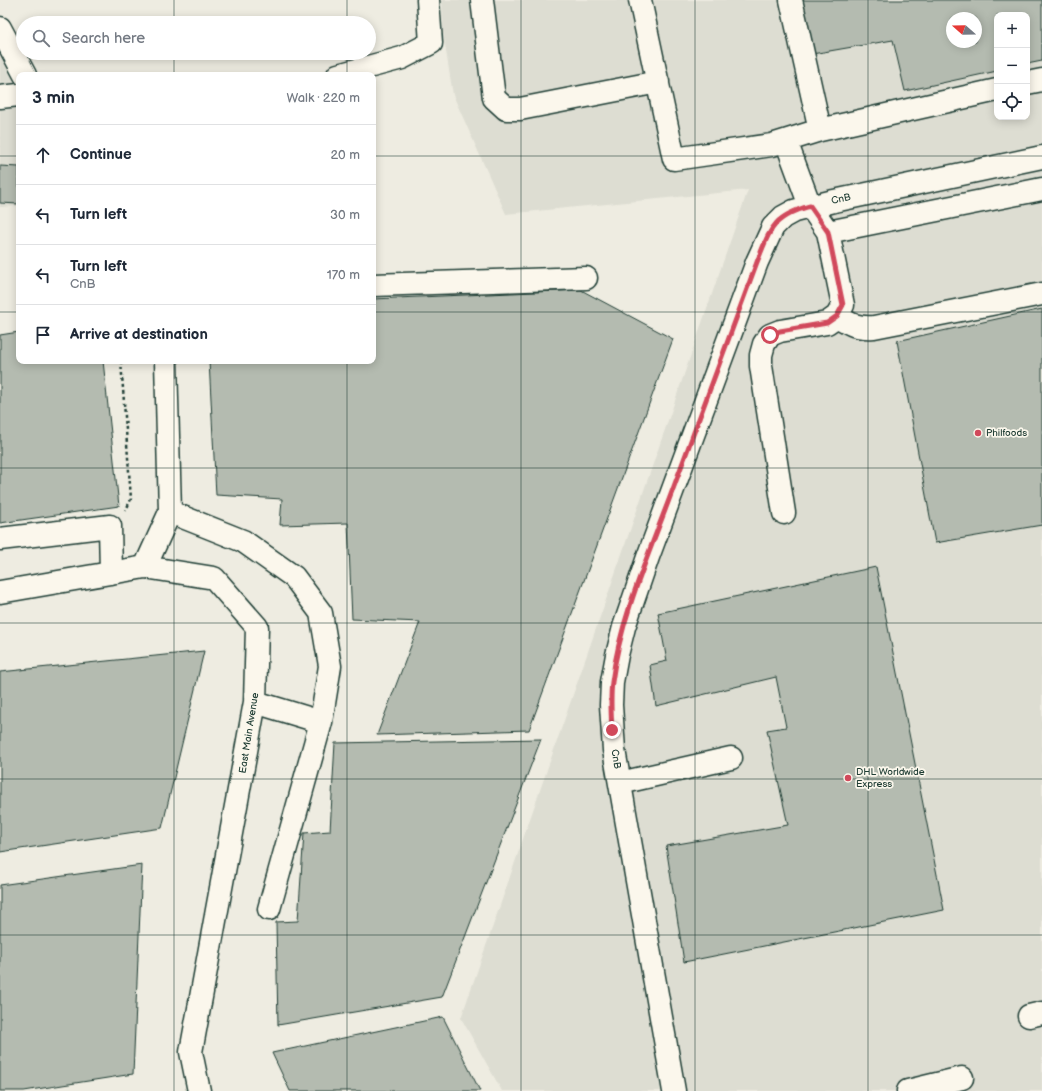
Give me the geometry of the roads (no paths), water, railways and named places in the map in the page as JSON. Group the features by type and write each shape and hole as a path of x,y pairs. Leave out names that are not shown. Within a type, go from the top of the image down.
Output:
{"street":[{"path":"349,72 402,58 431,43 428,0"},
{"path":"482,0 494,98 506,109 520,109 658,82"},
{"path":"640,0 674,159 772,145 820,130 994,91"},
{"path":"791,0 820,130"},
{"path":"0,28 16,58"},
{"path":"17,60 23,72"},
{"path":"1030,82 1042,80"},
{"path":"0,97 16,95"},
{"path":"784,513 761,366 761,355 764,344 770,335 780,331 827,323 837,316 843,305 828,232 810,206 786,141"},
{"name":"CnB","path":"674,1091 620,783 612,730 612,682 617,655 635,594 765,243 773,226 783,216 810,206 1042,157"},
{"path":"828,232 1042,189"},
{"path":"376,286 586,278"},
{"path":"837,316 851,325 860,328 874,327 1042,294"},
{"path":"145,567 170,512 166,364"},
{"path":"170,512 242,541 294,577 321,613 330,666 322,722 270,908"},
{"path":"0,539 110,526 111,573"},
{"name":"East Main Avenue","path":"0,592 145,567 214,578 257,627 255,702 191,1052 199,1091"},
{"path":"255,702 322,722"},
{"path":"620,783 732,758"},
{"path":"908,1091 962,1078"}],"place":[{"name":"Philfoods","path":"978,433"},
{"name":"DHL Worldwide Express","path":"848,778"}]}
